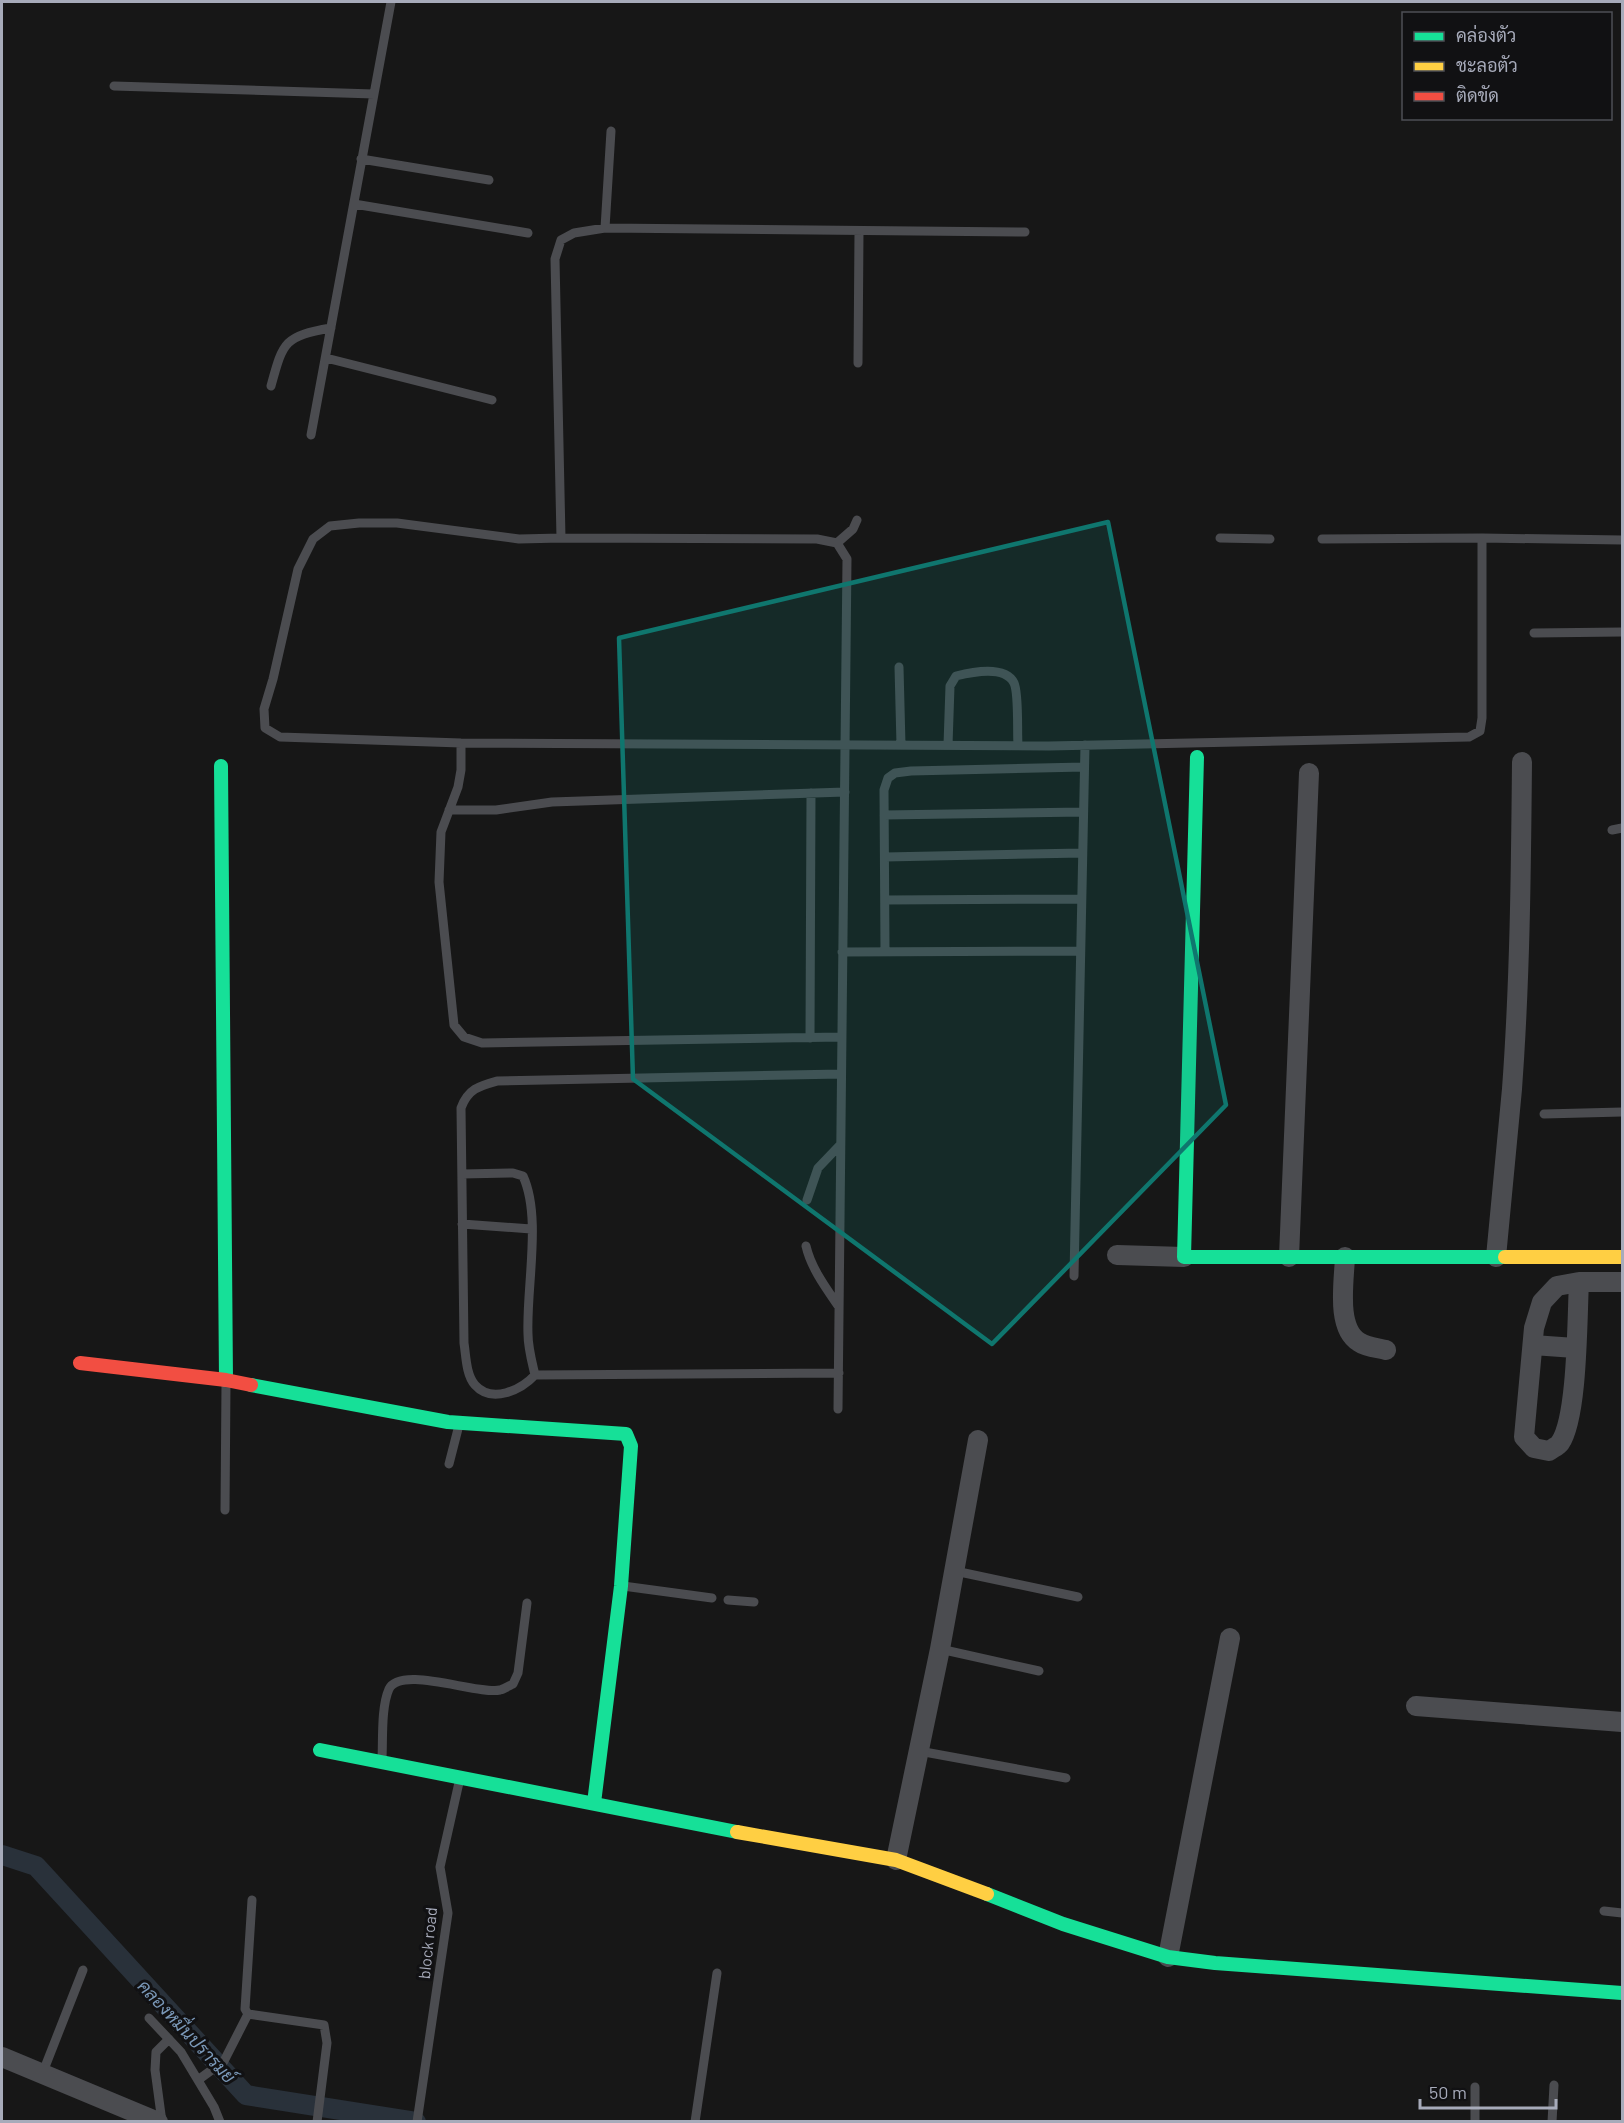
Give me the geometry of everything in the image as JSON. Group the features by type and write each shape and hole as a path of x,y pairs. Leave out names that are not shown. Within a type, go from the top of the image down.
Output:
{"street":[{"path":"1184,1257 1197,757"},
{"path":"1496,1257 1512,1090 1516,1020 1521,896 1522,762"},
{"path":"221,766 226,1380"},
{"path":"1289,1257 1309,773"},
{"path":"1117,1255 1623,1257"},
{"path":"1345,1257 1343,1317 1350,1336 1361,1344 1386,1350"},
{"path":"1579,1282 1571,1410 1566,1432 1559,1444 1549,1451 1533,1448 1524,1437 1534,1328 1542,1302 1557,1286 1579,1282 1623,1281"},
{"path":"1533,1345 1575,1348"},
{"path":"80,1363 226,1380 459,1423 626,1434 631,1446 621,1586 594,1803"},
{"path":"896,1860 940,1649 978,1440"},
{"path":"1168,1957 1230,1638"},
{"path":"1416,1706 1623,1722"},
{"path":"320,1750 706,1827 896,1860 1063,1924 1168,1957 1215,1963 1623,1993"},
{"path":"2,2057 158,2121"}],"lane":[{"path":"311,435 391,2"},
{"path":"114,86 374,94"},
{"path":"605,228 610,131"},
{"path":"362,159 489,180"},
{"path":"354,204 528,233"},
{"path":"561,538 555,259 561,240 574,233 605,228 1024,232"},
{"path":"858,363 860,232"},
{"path":"271,386 279,356 290,340 303,333 331,328"},
{"path":"326,358 492,400"},
{"path":"837,543 853,529 857,520"},
{"path":"838,1409 841,1038 845,745 847,559 837,543 817,539 519,539 397,524 359,523 330,526 313,539 298,569 264,709 266,728 280,737 461,743 845,745 948,745 1018,746 1469,737 1480,731 1482,718 1482,538"},
{"path":"1220,538 1270,539"},
{"path":"1322,539 1623,540"},
{"path":"1534,633 1623,633"},
{"path":"899,667 901,745"},
{"path":"948,745 950,686 956,676 969,673 1000,672 1009,676 1015,685 1018,746"},
{"path":"461,743 461,770 458,787 441,832 439,882 454,1025 464,1037 483,1043 841,1038"},
{"path":"1074,1276 1084,745"},
{"path":"885,951 884,790 888,778 896,773 1084,767"},
{"path":"449,810 496,810 552,802 844,792"},
{"path":"810,1038 811,793"},
{"path":"884,815 1083,812"},
{"path":"1612,830 1623,828"},
{"path":"885,857 1082,853"},
{"path":"885,900 1081,899"},
{"path":"842,952 1080,951"},
{"path":"839,1373 535,1375 527,1384 514,1391 492,1395 475,1386 468,1371 464,1343 461,1108 465,1095 482,1085 497,1081 841,1074"},
{"path":"1544,1114 1623,1112"},
{"path":"807,1200 818,1168 840,1145"},
{"path":"462,1174 513,1173 524,1176 530,1199 528,1332 535,1375"},
{"path":"462,1224 531,1229"},
{"path":"806,1246 808,1255 821,1280 839,1307"},
{"path":"225,1510 226,1380"},
{"path":"449,1464 459,1423"},
{"path":"955,1571 1078,1597"},
{"path":"621,1586 712,1598"},
{"path":"728,1600 754,1602"},
{"path":"382,1761 385,1708 389,1688 399,1680 499,1690 513,1684 518,1673 527,1603"},
{"path":"940,1649 1039,1671"},
{"path":"919,1751 1066,1778"},
{"name":"block road","path":"418,2118 448,1913 440,1867 460,1777"},
{"path":"248,2014 245,2009 252,1900"},
{"path":"1604,1911 1623,1913"},
{"path":"43,2072 83,1970"},
{"path":"695,2121 717,1973"},
{"path":"198,2080 224,2061 248,2014"},
{"path":"248,2014 324,2025 327,2043 318,2120"},
{"path":"148,2018 181,2052 220,2121"},
{"path":"162,2121 155,2070 156,2052 169,2039"},
{"path":"1552,2121 1554,2085"},
{"path":"1475,2087 1475,2121"}],"highlighted area":[{"path":"1108,522 1226,1105 992,1344 633,1079 619,638"}],"waterway":[{"name":"คลองหมื่นปรารมย์","path":"2,1855 36,1866 246,2095 416,2122"}],"traffic: fast":[{"path":"1197,757 1184,1257 1505,1257"},
{"path":"221,766 226,1380"},
{"path":"251,1385 448,1422 626,1434 631,1446 621,1586 594,1803"},
{"path":"320,1750 737,1832"},
{"path":"987,1894 1063,1924 1168,1957 1215,1963 1622,1993"}],"traffic: slow":[{"path":"1505,1257 1622,1257"},
{"path":"737,1832 896,1860 987,1894"}],"traffic: jam":[{"path":"80,1363 251,1385"}]}
